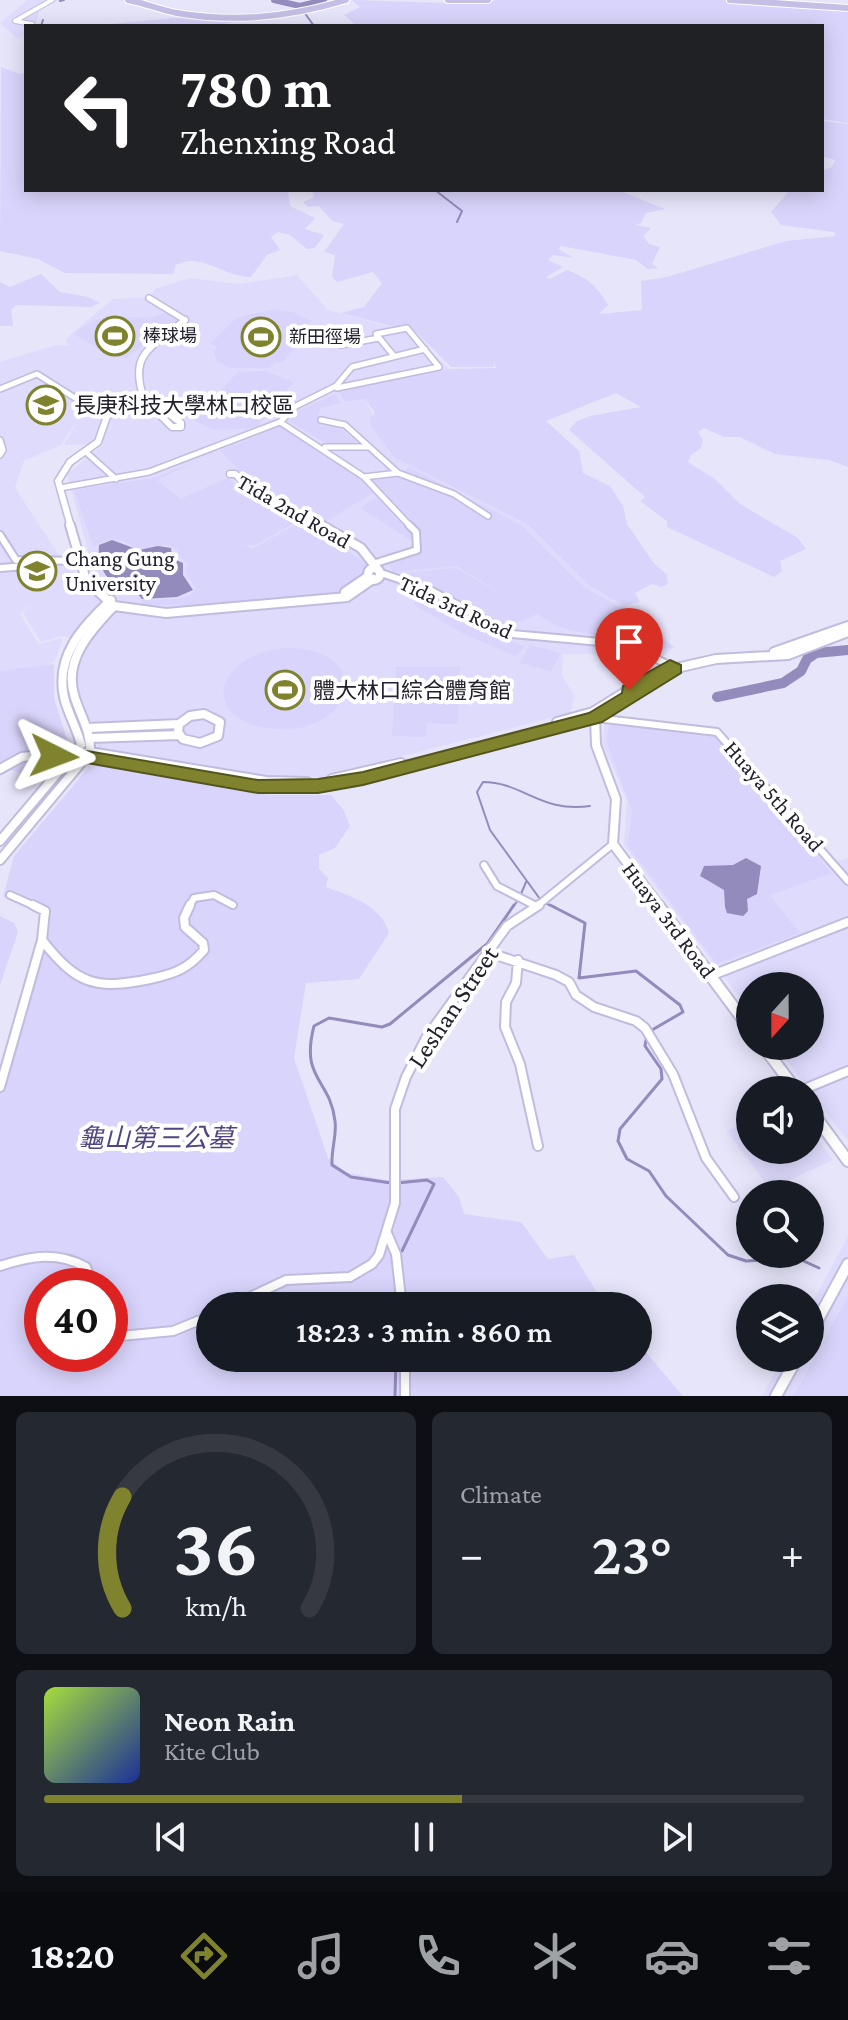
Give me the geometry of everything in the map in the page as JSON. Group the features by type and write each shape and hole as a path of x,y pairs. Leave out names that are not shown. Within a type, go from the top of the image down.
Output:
{"main road":[{"path":"128,0 166,10 235,17 305,13 343,0"},
{"path":"136,0 166,10"},
{"path":"448,0 488,0"},
{"path":"457,0 478,0"},
{"path":"730,0 848,7"},
{"path":"739,0 848,7"}],"street":[{"path":"32,24 15,21 52,0"},
{"path":"147,399 181,423 181,427 172,427 147,399 140,376 142,361 185,320 149,298"},
{"path":"63,488 165,467 280,422 293,409 337,388 439,367 407,328 376,334 394,356"},
{"path":"341,345 379,338"},
{"path":"337,388 356,365 425,349"},
{"path":"0,389 37,374 75,398"},
{"path":"114,602 86,580 61,472 88,454 104,438 110,416 147,399"},
{"path":"321,420 345,425 398,473 454,494 488,516"},
{"path":"280,422 325,447 364,477 416,532 419,542 417,550 374,572"},
{"path":"0,440 3,450 0,455"},
{"path":"325,447 367,447"},
{"path":"88,454 116,479"},
{"path":"364,477 398,473"},
{"name":"Tida 2nd Road","path":"374,572 334,532 263,497 235,474 229,475 257,497 355,550 374,572"},
{"path":"0,535 16,560 82,562"},
{"path":"0,568 82,562"},
{"name":"Tida 3rd Road","path":"114,602 166,613 329,600 356,593 374,572 428,589 512,634 612,643 640,650 672,668"},
{"path":"0,841 81,745 64,699 64,663 79,633 114,602"},
{"path":"0,860 89,754 91,733 73,696 74,663 82,643 114,602"},
{"path":"0,767 30,754 71,758 89,754 258,786 318,786 363,778 594,715 672,668 720,654 774,652 848,626"},
{"path":"672,668 716,659 788,655 848,632"},
{"path":"78,730 91,733 179,735 188,742 207,742 218,736 222,727 217,718 204,714 190,716 179,724 91,733"},
{"name":"Huaya 3rd Road","path":"594,715 596,745 618,809 613,844 736,1010"},
{"name":"Huaya 5th Road","path":"594,715 717,732 848,881"},
{"path":"179,724 179,735"},
{"name":"Leshan Street","path":"387,1233 398,1189 395,1109 406,1077 426,1038 507,926 547,899 613,844"},
{"path":"484,865 497,886 537,905"},
{"path":"0,1087 42,940 45,911 10,895"},
{"path":"42,940 60,963 74,974 111,987 177,973 192,965 204,950 203,943 185,927 184,918 194,898 214,895 233,905"},
{"path":"710,976 848,922"},
{"path":"490,953 518,960 569,982 576,995 594,1007 636,1021 645,1028 673,1074 706,1158 734,1197"},
{"path":"518,960 516,983 506,1002 505,1027 520,1064 538,1146"},
{"path":"774,1060 788,1076"},
{"path":"824,1080 848,1071"},
{"path":"824,1128 848,1161"},
{"path":"261,1292 286,1280 350,1277 362,1272 379,1255 387,1233"},
{"path":"387,1233 396,1254 400,1292"},
{"path":"0,1266 45,1254 60,1255 86,1268"},
{"path":"824,1308 848,1264"},
{"path":"128,1335 173,1331 196,1322"},
{"path":"405,1372 405,1396"},
{"path":"776,1396 789,1372"}],"shaded area":[{"path":"27,0 59,0 39,10 36,24 24,24 24,36 17,38 0,23"},
{"path":"297,275 328,310 391,327 408,327 449,369 339,391 365,399 395,458 527,524 591,587 632,611 675,647 654,662 634,654 563,654 562,676 575,696 570,713 322,777 266,776 98,748 92,724 78,694 78,667 89,643 62,636 41,642 23,613 33,601 20,614 38,644 62,638 62,643 54,662 0,686 0,362 56,345 70,346 65,341 71,334 113,299 151,297 155,289 190,278 239,284","holes":["78,420 64,445 104,444 67,474 94,573 77,581 72,561 59,555 15,488 24,461 61,445"]},
{"path":"112,540 139,550 158,546 171,548 172,558 183,563 183,575 193,590 177,597 142,599 135,591 118,585 106,576 100,562 99,545"},
{"path":"605,723 720,729 838,861 848,858 848,1141 824,1109 824,1076 799,1076 787,1060 824,1060 824,972 736,972 736,993 624,845 627,801 602,742"},
{"path":"746,858 761,866 757,894 747,899 748,911 743,916 727,913 724,890 700,876 704,866 733,865"},
{"path":"736,1127 736,1143 727,1131"},
{"path":"824,1148 833,1160 790,1180 763,1180 751,1164 824,1164"},
{"path":"848,1236 848,1396 762,1396 775,1372 824,1372 822,1284"}],"green space":[{"path":"352,0 474,4 497,0 722,0 848,9 848,123 824,119 824,24 355,24 344,15 360,7"},
{"path":"184,17 244,20 225,24 111,24"},
{"path":"1,67 24,73 24,192 288,192 290,206 315,218 305,229 324,235 315,248 307,249 290,235 278,232 271,237 280,250 267,255 251,277 194,261 176,265 173,274 65,273 38,259 0,251"},
{"path":"824,121 848,124 848,467 829,460 775,454 740,437 724,437 704,428 698,432 703,440 701,448 691,455 688,462 715,479 740,504 798,538 806,549 780,561 782,571 774,577 667,527 667,521 640,501 645,497 569,430 577,421 590,416 641,407 616,393 546,421 579,451 583,473 610,486 623,506 627,524 653,562 667,575 668,584 661,587 652,584 635,593 640,602 624,606 591,587 527,524 395,458 371,426 370,418 375,413 365,399 345,402 338,391 449,369 496,368 494,362 494,367 451,367 409,325 395,327 341,313 364,307 382,283 373,272 337,282 332,277 335,255 324,252 344,224 332,221 319,206 308,207 303,202 314,197 313,192 623,192 665,209 646,213 641,223 635,225 651,228 643,236 649,244 660,247 652,264 658,268 648,269 636,260 561,246 558,249 574,258 553,255 548,260 563,267 546,277 550,279 567,270 596,288 608,305 599,314 642,310 641,281 667,277 786,241 836,236 834,232 781,225 771,212 788,192 824,192 824,170 832,167 835,160 824,157"},
{"path":"41,274 60,292 88,297 100,303 91,307 16,305 11,310 13,326 0,326 0,282 10,287"},
{"name":"新田徑場","path":"274,309 293,312 311,321 306,327 313,329 282,363 275,362 269,368 231,368 217,361 214,351 217,346 210,344 236,318"},
{"name":"棒球場","path":"166,312 178,320 169,327 162,323 166,329 126,358 109,355 74,334 100,319 143,318"},
{"path":"264,371 294,382 256,428 214,430 193,420 238,372"},
{"path":"335,394 341,403 321,408 318,414 322,423 336,425 359,444 327,444 289,421 299,410"},
{"path":"281,426 359,477 373,493 325,522 257,489 220,451"},
{"path":"204,458 157,480 180,499 228,478 244,495 298,521 255,545 244,545 252,549 302,521 368,565 366,575 353,587 327,594 199,605 143,605 142,600 189,596 196,589 186,572 188,563 176,556 178,551 173,547 163,545 144,549 112,539 93,546 74,490 153,478"},
{"path":"409,467 521,525 584,587 621,608 673,647 660,650 558,627 537,614 509,626 404,573 455,568 508,597 456,566 393,572 389,562 415,543 360,508 382,493 371,480 396,478"},
{"path":"429,594 475,619 472,623 525,647 515,656 460,632 413,604"},
{"path":"530,645 561,653 551,671 519,663"},
{"name":"體大林口綜合體育館","path":"287,648 316,652 335,662 344,676 345,691 338,706 323,719 302,727 275,729 250,724 234,715 225,702 224,688 230,674 243,662 262,653"},
{"path":"54,664 54,698 71,752 43,782 11,770 0,776 0,671"},
{"path":"396,667 460,667 458,724 427,723 426,737 392,736"},
{"path":"609,725 716,737 832,873 770,895 800,933 717,964 628,846 632,811 606,740"},
{"name":"龜山第三公墓","path":"102,766 268,795 331,795 343,809 350,826 335,848 319,855 319,869 328,878 326,887 373,909 389,933 359,979 306,983 294,1058 328,1158 347,1173 386,1180 443,1177 459,1197 464,1214 521,1222 548,1259 574,1255 596,1292 196,1292 196,1372 652,1372 652,1359 683,1396 0,1396 0,1093 44,911 3,897 14,856 89,767"},
{"path":"0,916 14,923 18,932 0,985"},
{"path":"848,1296 848,1396 794,1396 807,1372 824,1372 824,1340"}],"waterway":[{"path":"60,1 64,0"},
{"path":"274,0 300,6 324,0"},
{"path":"304,12 313,24"},
{"path":"42,24 43,20"},
{"path":"438,192 462,211 457,222"},
{"path":"717,697 783,683 801,671 807,659 816,653 848,650"},
{"path":"540,899 490,830 477,792 483,782 497,783 558,805 590,806"},
{"path":"521,894 526,882"},
{"path":"513,907 518,900"},
{"path":"544,903 551,906"},
{"path":"391,1183 351,1177 332,1165 335,1121 328,1096 313,1068 311,1044 314,1026 329,1018 382,1027 390,1024 487,944 514,905"},
{"path":"551,906 555,907"},
{"path":"551,906 585,923 579,978 636,971 680,1005 683,1012 652,1030"},
{"path":"647,1034 645,1046 661,1069 662,1079 620,1129 618,1141 627,1159 649,1171 666,1196 728,1255 736,1258"},
{"path":"397,1183 427,1180 434,1184 402,1251"},
{"path":"395,1396 396,1372"}],"place":[{"name":"棒球場","path":"115,336"},
{"name":"新田徑場","path":"261,337"},
{"name":"長庚科技大學林口校區","path":"46,405"},
{"name":"Chang Gung University","path":"37,571"},
{"name":"體大林口綜合體育館","path":"285,690"}],"route":[{"path":"54,756 70,760 87,757 258,786 318,786 363,778 595,718 674,669 670,666 662,669 629,690"}]}
